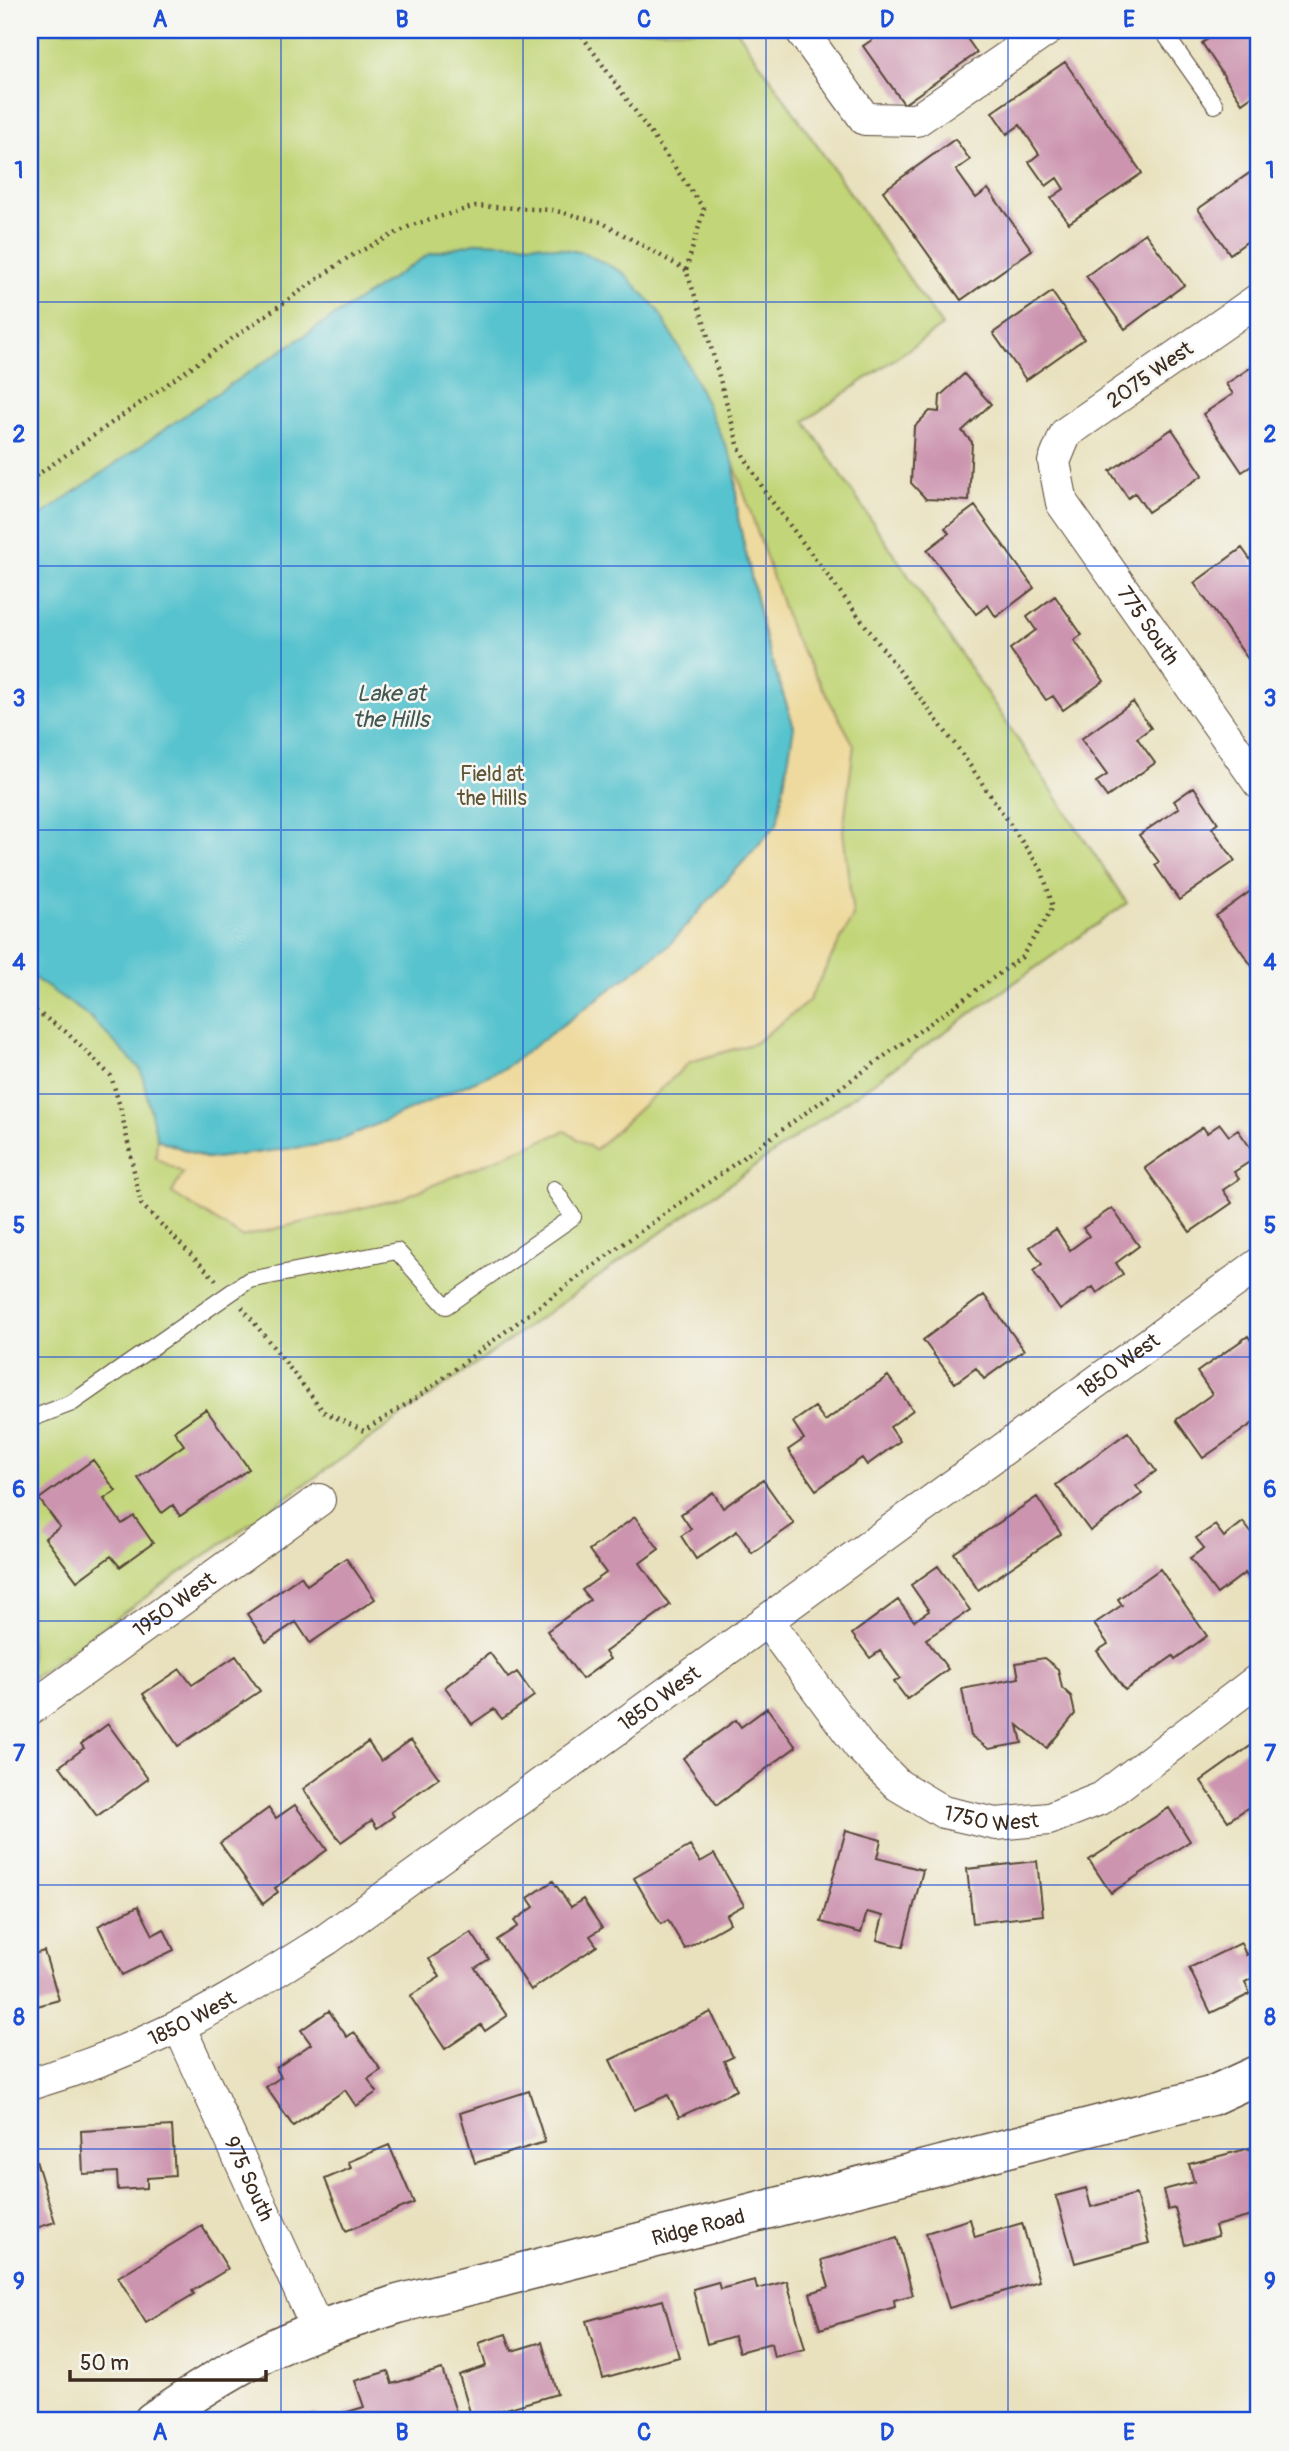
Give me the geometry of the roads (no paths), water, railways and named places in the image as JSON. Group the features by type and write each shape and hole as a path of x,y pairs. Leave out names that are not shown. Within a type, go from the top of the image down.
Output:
{"street":[{"path":"801,30 865,119 917,120 1047,30"},
{"name":"2075 West","path":"1055,462 1066,433 1259,299"},
{"name":"775 South","path":"1055,462 1062,503 1250,746 1259,783"},
{"name":"1850 West","path":"30,2084 70,2072 179,2026 327,1939 1259,1264"},
{"name":"1950 West","path":"30,1709 319,1500"},
{"name":"1750 West","path":"767,1620 859,1746 898,1785 943,1812 996,1824 1049,1819 1102,1798 1259,1679"},
{"name":"975 South","path":"179,2026 317,2330"},
{"name":"Ridge Road","path":"153,2421 202,2387 263,2353 317,2330 398,2304 1211,2096 1259,2074"}],"lane":[{"path":"1162,30 1215,106"},
{"path":"30,1419 72,1404 249,1280 397,1251 446,1306 573,1217 554,1189"}],"water":[{"name":"Lake at the Hills","path":"479,242 538,244 584,253 624,273 658,310 686,360 734,464 738,518 766,643 794,727 777,824 668,946 505,1068 334,1143 208,1159 157,1139 141,1070 90,1017 30,975 30,523 211,397 429,254"}],"park label":[{"name":"Field at the Hills","path":"492,786"}]}
